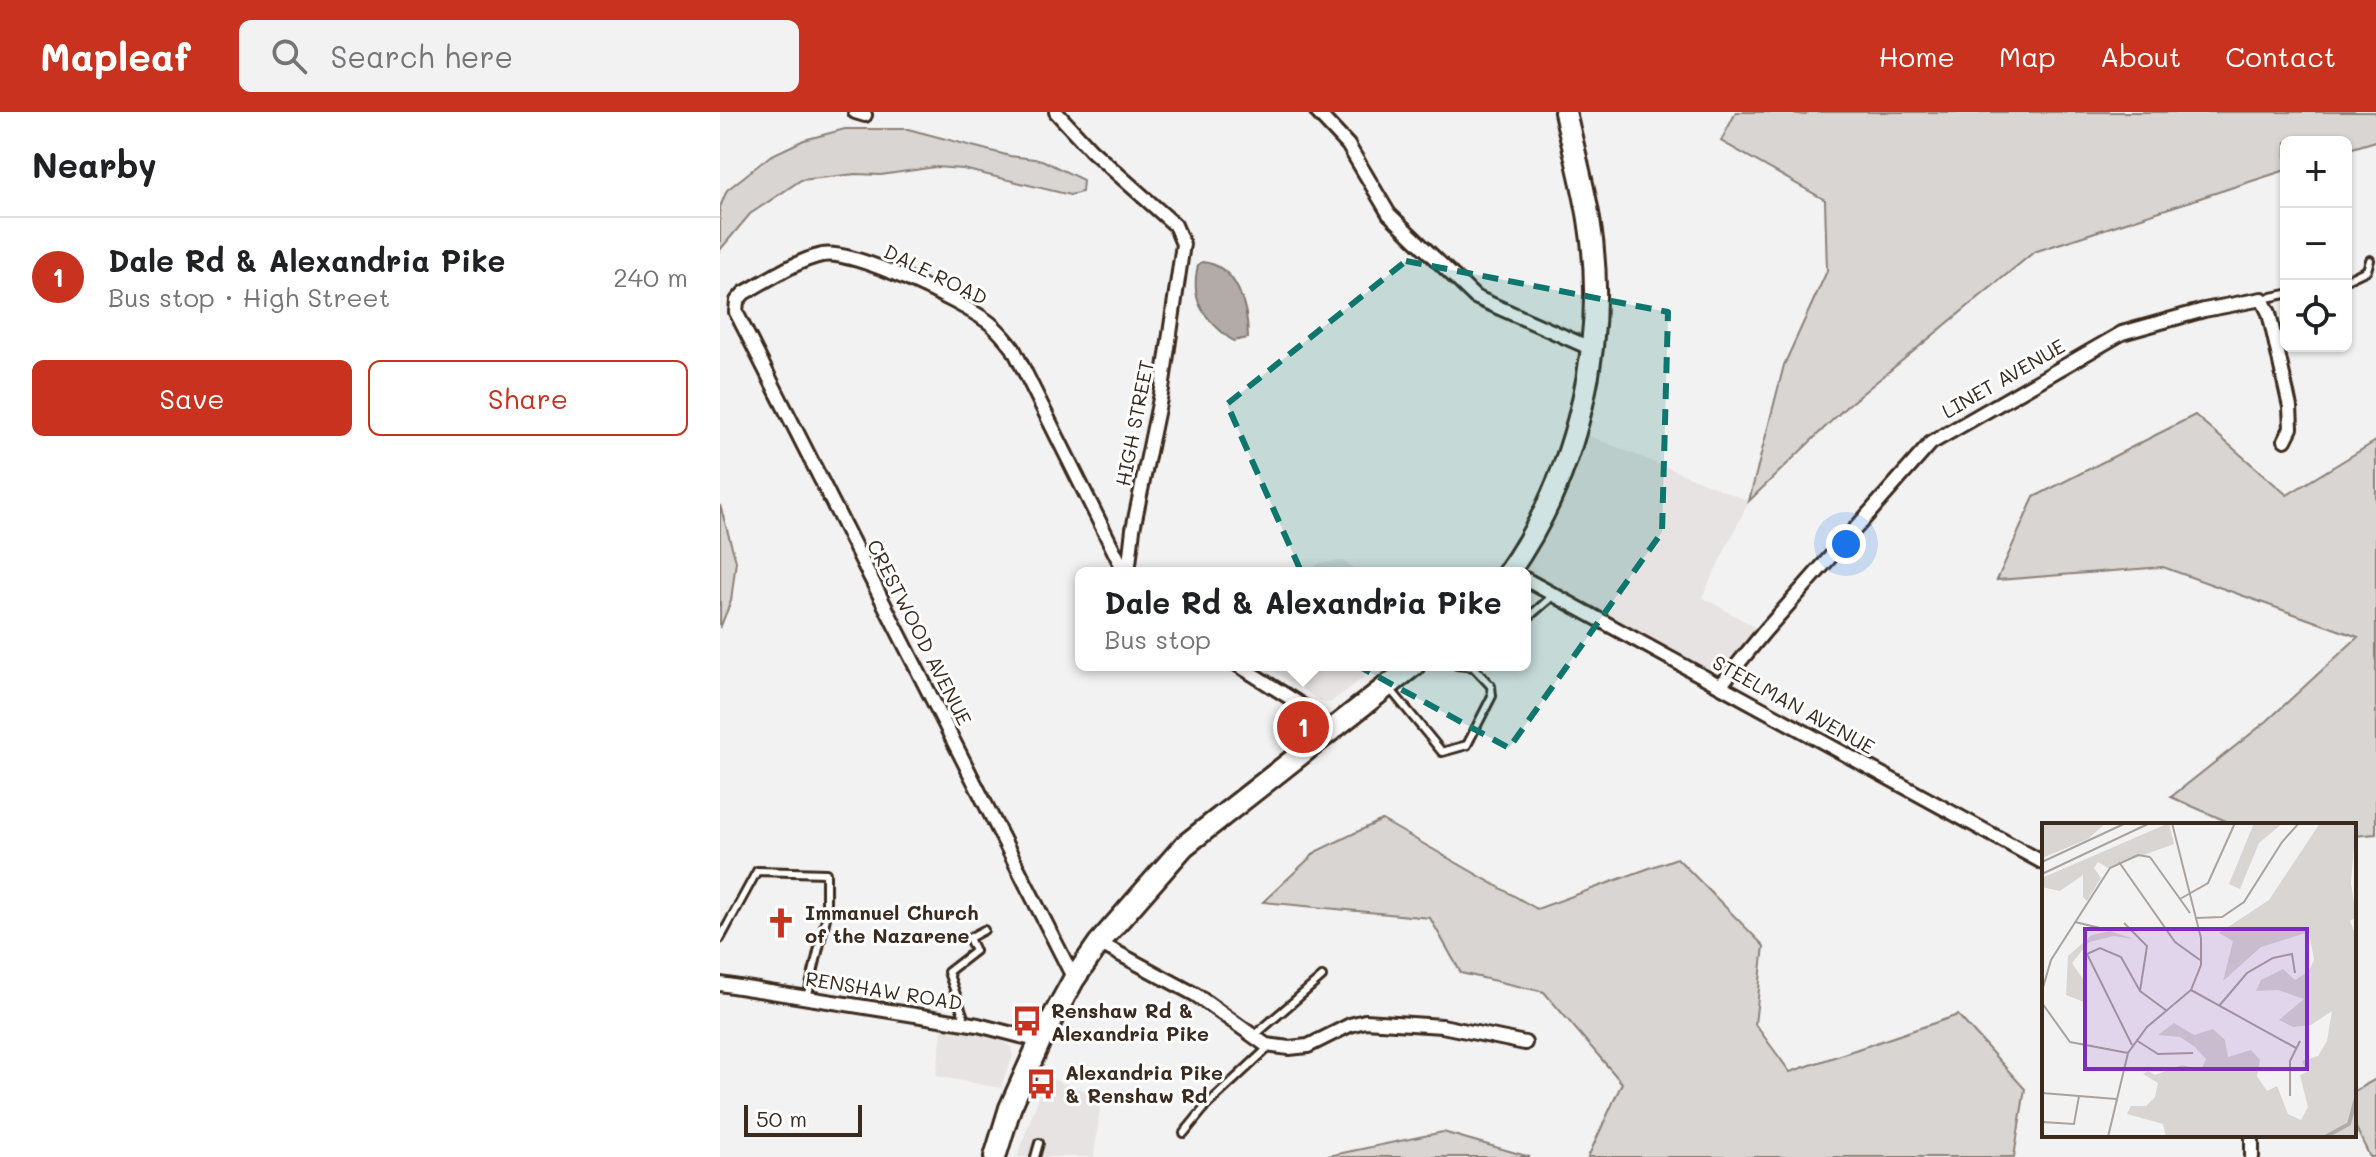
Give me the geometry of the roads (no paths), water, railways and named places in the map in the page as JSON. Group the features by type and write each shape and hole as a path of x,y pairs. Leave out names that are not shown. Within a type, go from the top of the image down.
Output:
{"main road":[{"path":"1518,567 1559,481 1584,393 1590,348 1594,295 1589,220 1565,112"},
{"path":"995,1157 1010,1108 1040,1041 1074,979 1099,943 1184,846 1406,671"}],"street":[{"name":"HIGH STREET","path":"1056,112 1091,150 1175,225 1183,244 1162,389 1128,567"},
{"path":"1317,112 1348,145 1389,214 1475,297 1590,348"},
{"name":"DALE ROAD","path":"737,301 744,293 805,261 832,254 859,259 986,321 1013,348 1124,567"},
{"path":"2262,299 2269,313 2290,407 2291,428 2285,440"},
{"name":"LINET AVENUE","path":"1720,686 1931,443 2122,333 2204,310 2262,299"},
{"name":"CRESTWOOD AVENUE","path":"737,301 736,312 1074,979"},
{"name":"STEELMAN AVENUE","path":"1531,583 2042,862"},
{"path":"1248,671 1303,706 1333,730"},
{"path":"1099,943 1196,995 1266,1045 1289,1048 1308,1046 1365,1021 1442,1026 1525,1043"},
{"name":"RENSHAW ROAD","path":"720,984 966,1023 1040,1041"}],"lane":[{"path":"2352,278 2367,270 2370,260"},
{"path":"2262,299 2280,295"},
{"path":"1531,615 1554,595"},
{"path":"1388,685 1442,752 1467,745 1492,696 1491,686 1479,671"},
{"path":"720,939 757,871 826,873 826,918 807,998"},
{"path":"966,1023 948,972 975,951 969,938 984,930"},
{"path":"1253,1037 1322,977"},
{"path":"1184,1133 1207,1105 1271,1045"},
{"path":"1035,1157 1039,1143"}],"place":[{"name":"Dale Rd & Alexandria Pike","path":"1303,727"},
{"name":"Immanuel Church of the Nazarene","path":"781,923"},
{"name":"Renshaw Rd & Alexandria Pike","path":"1027,1021"},
{"name":"Alexandria Pike & Renshaw Rd","path":"1041,1084"}]}
